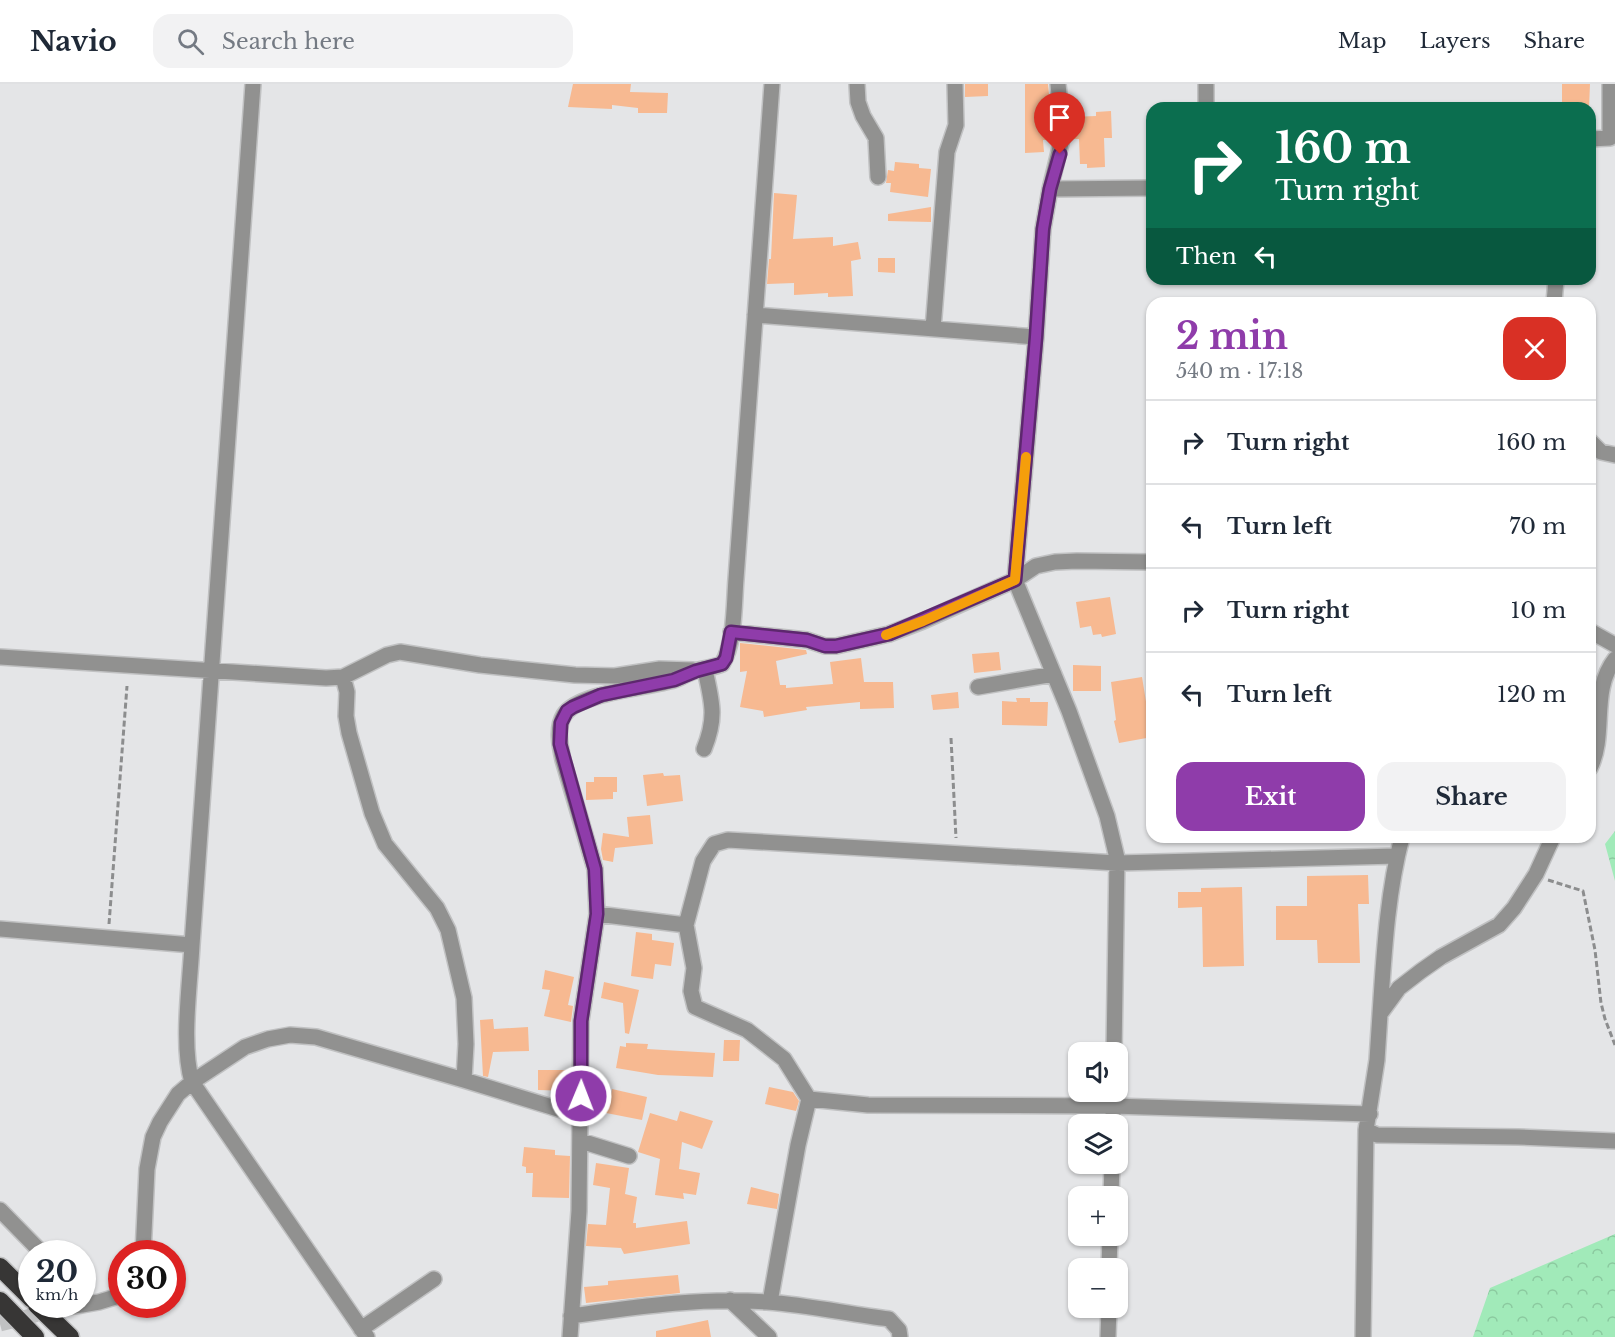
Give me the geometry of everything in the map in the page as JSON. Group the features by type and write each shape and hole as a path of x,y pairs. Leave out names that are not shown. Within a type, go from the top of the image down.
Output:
{"highway":[{"path":"0,1267 18,1285"},
{"path":"0,1301 35,1337"},
{"path":"51,1318 70,1337"}],"street":[{"path":"253,84 192,945 188,1068 192,1082 364,1333 434,1279"},
{"path":"570,1337 579,1211 581,1021 597,914 595,869 560,744 561,723 563,717 573,707 601,695 674,680 722,664 726,658 731,632 772,84"},
{"path":"857,84 858,102 876,138 878,177"},
{"path":"933,328 947,152 957,124 955,84"},
{"path":"1058,84 1063,135 1043,229 1015,580 1054,675 1107,816 1117,863 1114,1042"},
{"path":"1206,84 1206,102"},
{"path":"1596,139 1610,138 1610,84"},
{"path":"1050,189 1146,188"},
{"path":"755,315 1036,337"},
{"path":"1596,447 1601,452 1615,455"},
{"path":"731,632 807,640 825,646 836,646 889,634 1015,580 1036,566 1055,562 1146,562"},
{"path":"1596,634 1615,645"},
{"path":"0,657 326,678 343,677 387,655 400,652 480,665 575,675 615,676 660,669 700,670"},
{"path":"1596,748 1600,696 1604,680 1615,659"},
{"path":"700,670 713,704 711,730 704,749"},
{"path":"978,687 1054,675"},
{"path":"343,677 347,693 346,716 349,733 372,813 385,844 437,908 448,930 464,998 466,1044 464,1080"},
{"path":"770,1302 798,1145 809,1099 784,1059 747,1030 695,1007 691,992 693,968 686,924 703,861 714,844 728,840 1117,863 1397,856"},
{"path":"1363,1337 1368,1122 1380,1014 1385,940 1400,843"},
{"path":"1380,1014 1399,988 1421,971 1499,925 1514,908 1536,874 1549,843"},
{"path":"597,914 686,924"},
{"path":"0,929 192,945"},
{"path":"144,1240 147,1168 153,1137 160,1122 178,1094 192,1082 245,1047 268,1039 290,1035 316,1037 356,1047 580,1116"},
{"path":"809,1099 868,1104 1068,1100"},
{"path":"1128,1100 1368,1122"},
{"path":"1368,1122 1377,1135 1507,1136 1615,1141"},
{"path":"581,1141 629,1156"},
{"path":"0,1210 29,1240"},
{"path":"730,1300 769,1337"},
{"path":"571,1316 646,1306 730,1300 770,1302 889,1319 899,1330 900,1337"},
{"path":"1108,1337 1109,1318"}],"path":[{"path":"108,938 127,686"},
{"path":"951,738 957,854"},
{"path":"1536,874 1583,891 1595,950 1601,1003 1615,1045"}],"green space":[{"path":"1615,831 1615,881 1605,844"},
{"path":"1615,1234 1615,1337 1473,1337 1490,1288"}],"building":[{"path":"573,84 631,84 630,92 668,93 667,113 638,113 638,108 612,105 612,109 568,107"},
{"path":"965,84 988,84 988,96 965,97"},
{"path":"1025,84 1048,84 1053,134 1052,140 1043,140 1044,152 1025,153"},
{"path":"1562,84 1590,84 1589,102 1562,102"},
{"path":"1111,111 1112,138 1104,138 1105,167 1087,168 1087,164 1080,164 1079,139 1072,139 1071,117 1096,116 1096,112"},
{"path":"895,162 919,164 919,168 931,169 928,197 890,192 891,183 886,183 888,170 894,171"},
{"path":"774,193 797,195 793,239 833,237 833,246 858,242 861,259 851,261 853,296 828,297 828,293 794,295 794,283 767,284 769,259 771,259"},
{"path":"931,207 931,222 888,221 888,214"},
{"path":"878,258 895,258 895,273 878,272"},
{"path":"1110,597 1116,634 1102,637 1101,634 1093,635 1091,626 1080,628 1076,602"},
{"path":"740,643 806,650 807,654 776,661 780,685 786,685 786,688 833,684 830,662 861,658 864,682 893,682 894,708 860,709 860,702 806,707 807,710 764,717 763,711 740,707 747,671 740,672"},
{"path":"999,652 1001,670 974,673 972,654"},
{"path":"1073,665 1101,666 1101,691 1073,691"},
{"path":"1142,677 1146,702 1146,738 1119,743 1114,721 1116,720 1111,682"},
{"path":"958,692 959,708 933,710 931,695"},
{"path":"1016,698 1030,698 1030,702 1048,702 1047,726 1002,725 1002,701 1017,702"},
{"path":"663,773 664,776 680,775 683,801 647,806 643,775"},
{"path":"594,777 617,777 617,792 613,792 613,799 586,800 586,782 594,782"},
{"path":"650,815 653,844 615,848 613,862 603,860 601,849 603,833 629,837 627,817"},
{"path":"1368,875 1369,904 1358,904 1360,963 1318,963 1317,940 1276,940 1276,906 1307,906 1307,876"},
{"path":"1242,887 1244,966 1203,967 1202,907 1178,908 1178,892 1201,892 1201,888"},
{"path":"636,932 652,934 652,940 674,943 671,966 655,964 653,979 631,976"},
{"path":"545,970 574,977 568,1005 573,1006 571,1022 544,1016 550,990 542,989"},
{"path":"604,982 639,990 629,1034 625,1033 623,1003 601,998"},
{"path":"493,1019 494,1029 528,1027 529,1051 493,1052 488,1077 483,1076 480,1020"},
{"path":"724,1040 740,1040 739,1061 723,1061"},
{"path":"626,1043 648,1044 647,1049 715,1053 713,1077 658,1075 616,1068 620,1046 626,1047"},
{"path":"538,1070 570,1070 571,1091 538,1090"},
{"path":"769,1087 793,1092 799,1101 796,1111 765,1104"},
{"path":"612,1089 647,1097 642,1120 601,1112 605,1093 611,1095"},
{"path":"680,1111 713,1121 702,1149 682,1142 679,1169 700,1173 696,1195 683,1193 684,1199 655,1195 660,1159 638,1152 650,1113 677,1121"},
{"path":"524,1147 555,1150 555,1155 570,1156 569,1198 532,1197 533,1173 526,1173 526,1167 522,1166"},
{"path":"596,1163 629,1168 625,1194 637,1197 633,1223 636,1223 636,1228 687,1221 690,1244 624,1254 621,1248 586,1246 588,1224 606,1225 610,1188 593,1185"},
{"path":"751,1187 779,1194 777,1209 747,1204"},
{"path":"678,1275 680,1293 586,1303 584,1287 608,1285 608,1281"},
{"path":"708,1320 711,1337 656,1337 656,1331"}],"tunnel":[{"path":"0,1324 23,1318"}],"slow traffic":[{"path":"886,635 1015,580 1026,457"}],"route":[{"path":"581,1096 581,1021 597,914 595,869 563,760 560,744 563,717 573,707 601,695 674,680 722,664 726,658 731,632 807,640 825,646 854,643 889,634 923,621 1015,580 1043,229 1050,189 1060,154"}]}
